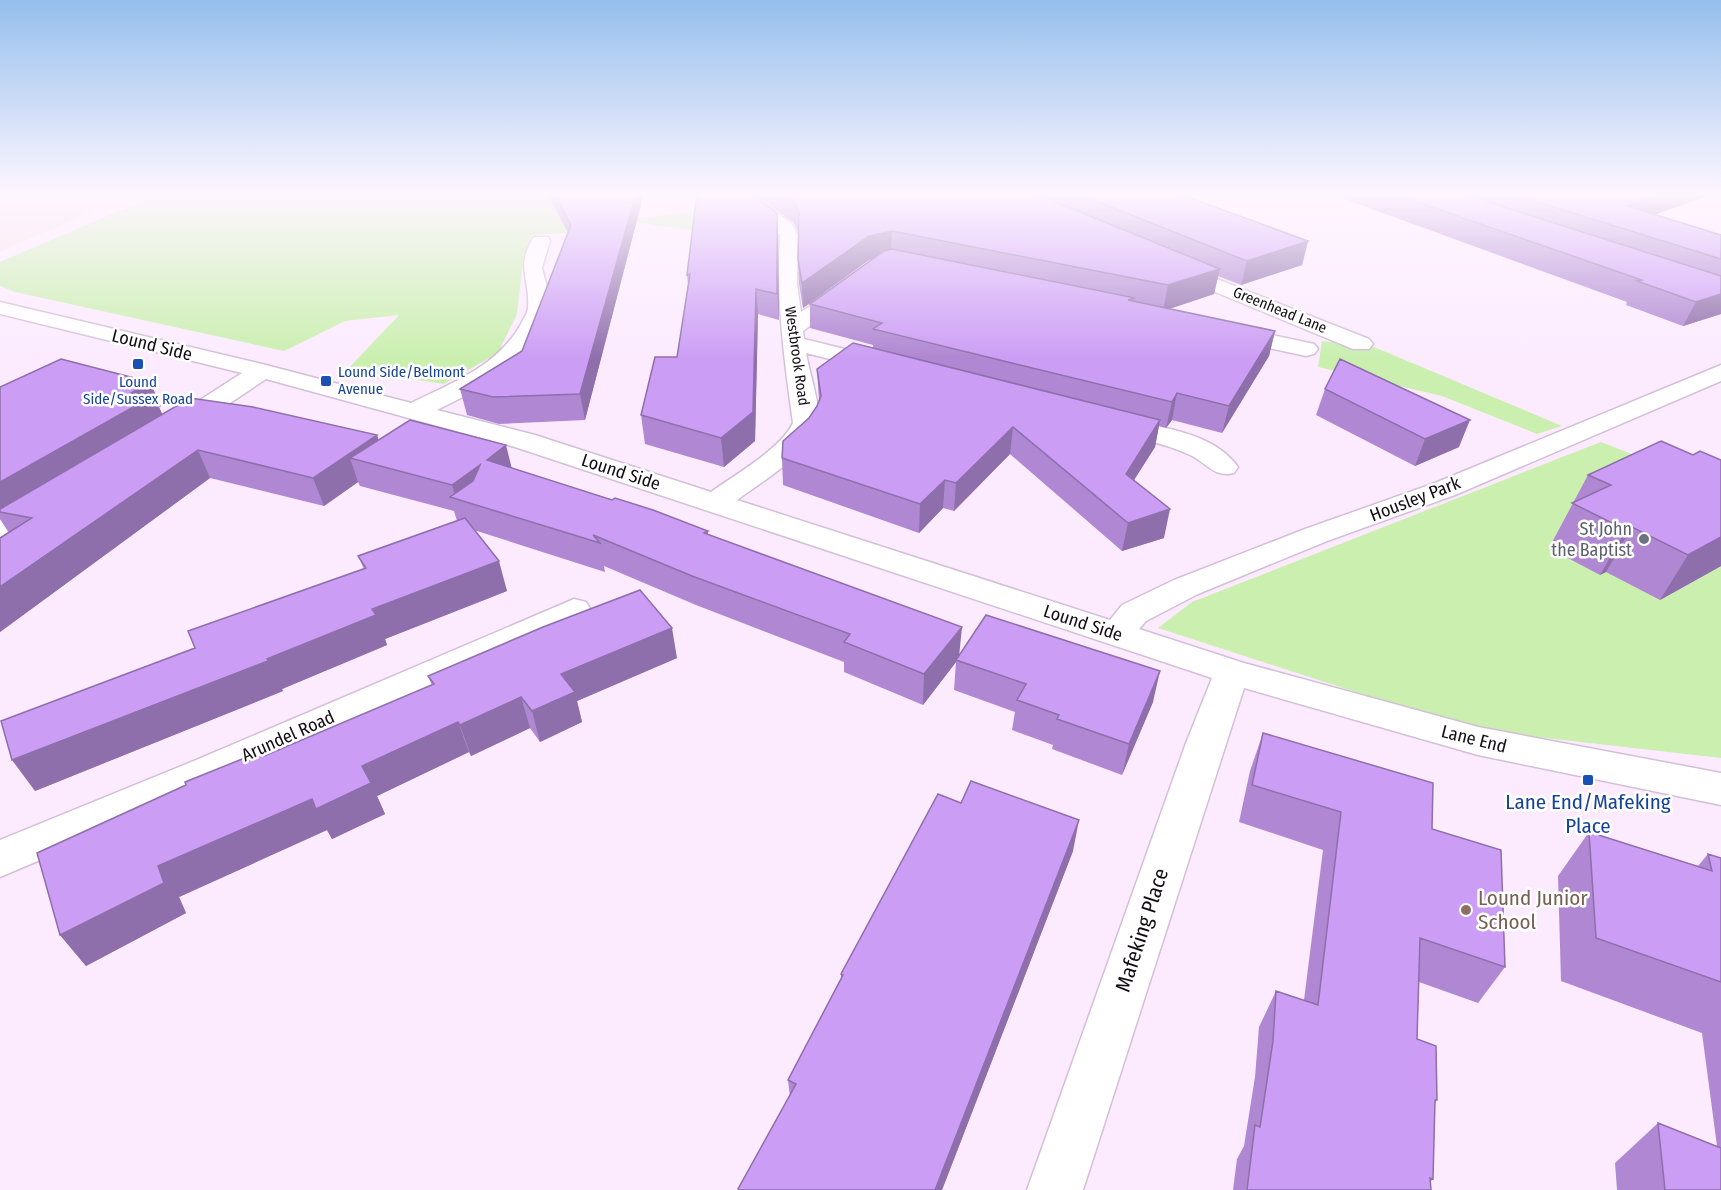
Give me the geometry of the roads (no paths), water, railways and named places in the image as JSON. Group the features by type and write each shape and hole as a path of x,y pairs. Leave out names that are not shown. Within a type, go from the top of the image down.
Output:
{"street":[{"path":"414,411 482,378 506,358 526,335 539,310 538,291 532,268 538,249"},
{"name":"Westbrook Road","path":"716,502 783,451 803,430 806,423 792,336 787,284 788,249"},
{"name":"Greenhead Lane","path":"1157,261 1361,344"},
{"path":"792,336 858,281"},
{"name":"Lound Side","path":"0,308 262,371 525,441 1232,672"},
{"path":"1212,330 1306,349"},
{"path":"792,336 908,372"},
{"path":"155,441 262,371"},
{"name":"Housley Park","path":"1117,634 1134,613 1186,587 1316,535 1444,489 1721,372"},
{"path":"1093,420 1197,447 1213,455 1224,467"},
{"path":"0,533 68,493"},
{"name":"Arundel Road","path":"0,859 215,769 574,610"},
{"name":"Lane End","path":"1232,672 1478,741 1721,789"},
{"name":"Mafeking Place","path":"1055,1190 1205,743 1232,672"}],"place":[{"name":"Lound Side/Sussex Road","path":"138,364"},
{"name":"Lound Side/Belmont Avenue","path":"326,381"},
{"name":"St John the Baptist","path":"1644,539"},
{"name":"Lane End/Mafeking Place","path":"1588,780"},
{"name":"Lound Junior School","path":"1466,910"}]}
